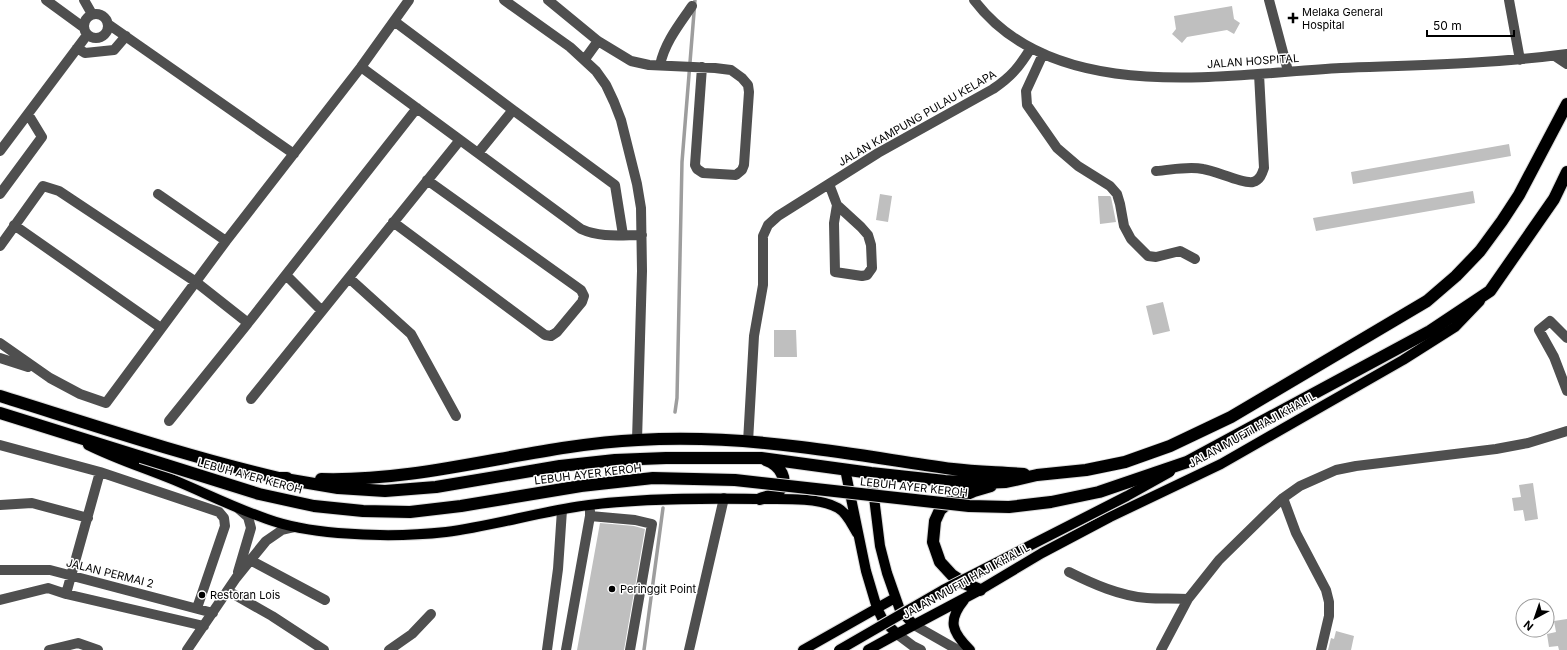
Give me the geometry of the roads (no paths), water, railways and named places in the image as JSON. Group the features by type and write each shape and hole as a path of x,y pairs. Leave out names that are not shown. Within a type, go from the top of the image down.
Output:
{"highway":[{"name":"JALAN MUFTI HAJI KHALIL","path":"1037,475 1086,470 1125,462 1170,446 1231,417 1427,301 1456,276 1480,250 1519,195 1567,104"},
{"name":"JALAN MUFTI HAJI KHALIL","path":"1490,291 1554,199 1567,172"},
{"name":"LEBUH AYER KEROH","path":"0,413 259,494 314,506 363,511 410,512 461,506 581,486 653,478 735,480 969,506 1009,507 1051,502 1099,492 1188,462 1430,332 1490,291"},
{"name":"LEBUH AYER KEROH","path":"0,396 231,467 279,478 334,480 402,476 587,445 637,440 709,439 801,446 954,469 1037,475"},
{"path":"279,478 338,488 385,491 436,487 560,466 615,460 666,458 761,458 871,473 945,480 1006,482"},
{"path":"760,499 778,492 784,477 781,470 776,465 761,458"},
{"path":"980,590 964,584 952,575 940,562 933,542 935,521 940,510 949,502 974,491 1037,475"}],"main road":[{"name":"JALAN MUFTI HAJI KHALIL","path":"868,650 980,590 1110,517 1221,464 1281,428 1403,360 1455,327 1490,291"},
{"path":"65,433 106,454 172,479 268,520 295,527 335,533 370,536 408,535 454,530 589,505 668,498 787,498 818,502 838,508 847,517 857,533"},
{"path":"839,650 943,590 1127,496 1188,462"},
{"path":"845,469 866,571 883,620 896,634"},
{"path":"871,473 880,546 887,574 900,610 914,625"},
{"name":"JALAN MUFTI HAJI KHALIL","path":"803,650 895,598"},
{"path":"965,598 956,611 953,624 956,633 970,650"}],"street":[{"path":"46,0 95,38 99,38 106,32 108,24"},
{"path":"84,0 92,14"},
{"path":"0,343 50,378 80,394 106,402 226,241 361,67 409,0"},
{"path":"504,0 584,59 596,71 606,84 621,120 638,184 641,208 642,235 637,440"},
{"name":"JALAN HOSPITAL","path":"974,0 995,25 1031,48 1058,60 1123,76 1175,78 1259,74 1288,71 1520,60 1567,54"},
{"path":"1269,0 1288,71"},
{"path":"1510,0 1520,60"},
{"path":"554,2 598,41 631,61 660,65 700,67 731,70 742,78 748,85 749,92 744,165 736,175 702,173 695,165 700,67"},
{"path":"660,65 663,51 667,43 692,6"},
{"path":"0,151 77,48 85,31 85,18 92,14 101,14 104,16 108,24 294,154"},
{"path":"394,21 615,184 623,235"},
{"path":"77,48 85,53 114,50 126,36"},
{"path":"584,59 598,41"},
{"name":"JALAN KAMPUNG PULAU KELAPA","path":"748,442 754,336 763,285 763,236 768,225 778,216 878,153 993,89 1019,68 1031,48"},
{"path":"1044,54 1026,91 1027,105 1057,148 1078,166 1099,178 1117,194 1124,226 1131,239 1148,256 1156,257 1180,251 1195,259"},
{"path":"1555,56 1567,64"},
{"path":"361,67 581,229 603,236 642,235"},
{"path":"1156,171 1200,168 1212,170 1248,182 1256,181 1262,176 1264,168 1259,74"},
{"path":"169,421 417,108"},
{"path":"478,153 513,110"},
{"path":"0,194 42,137 28,114"},
{"path":"251,399 460,140"},
{"path":"393,222 546,335 552,336 557,332 582,302 584,296 581,290 428,180"},
{"path":"829,184 837,205 861,227 868,236 871,245 872,268 867,275 862,276 835,272 834,224 837,205"},
{"path":"0,246 43,186 59,191 196,282 248,323"},
{"path":"158,194 226,241"},
{"path":"14,225 161,328"},
{"path":"286,275 322,311"},
{"path":"348,278 411,334 456,416"},
{"path":"1567,338 1550,321 1539,330 1554,357 1567,391"},
{"path":"0,358 36,369"},
{"path":"1161,650 1188,599 1219,560 1283,498 1300,486 1336,470 1356,466 1496,449 1528,443 1567,431"},
{"path":"0,445 100,472 219,512 224,518 224,526 197,608"},
{"path":"66,594 100,472"},
{"path":"689,650 724,498"},
{"path":"1283,498 1296,533 1326,590 1329,602 1329,616 1321,650"},
{"path":"0,505 32,502 88,518"},
{"path":"566,650 590,516 589,505"},
{"path":"236,578 251,528 248,517 237,508"},
{"path":"547,650 558,569 562,510"},
{"path":"590,516 635,520 652,524 630,650"},
{"path":"187,650 236,578 266,541 282,530 295,527"},
{"path":"250,560 325,600"},
{"name":"JALAN PERMAI 2","path":"0,570 50,570 213,613"},
{"path":"1069,572 1094,584 1120,593 1147,598 1188,599"},
{"path":"0,600 48,588 66,594 204,626"},
{"path":"228,591 272,616 324,650"},
{"path":"389,650 412,634 431,614"},
{"path":"914,625 958,650"},
{"path":"896,634 921,650"},
{"path":"49,650 78,643 98,650"}],"waterway":[{"path":"675,412 677,398 682,162 695,0"},
{"path":"644,650 663,508"}],"place":[{"name":"Melaka General Hospital","path":"1293,18"},
{"name":"Peringgit Point","path":"612,589"},
{"name":"Restoran Lois","path":"202,595"}]}
